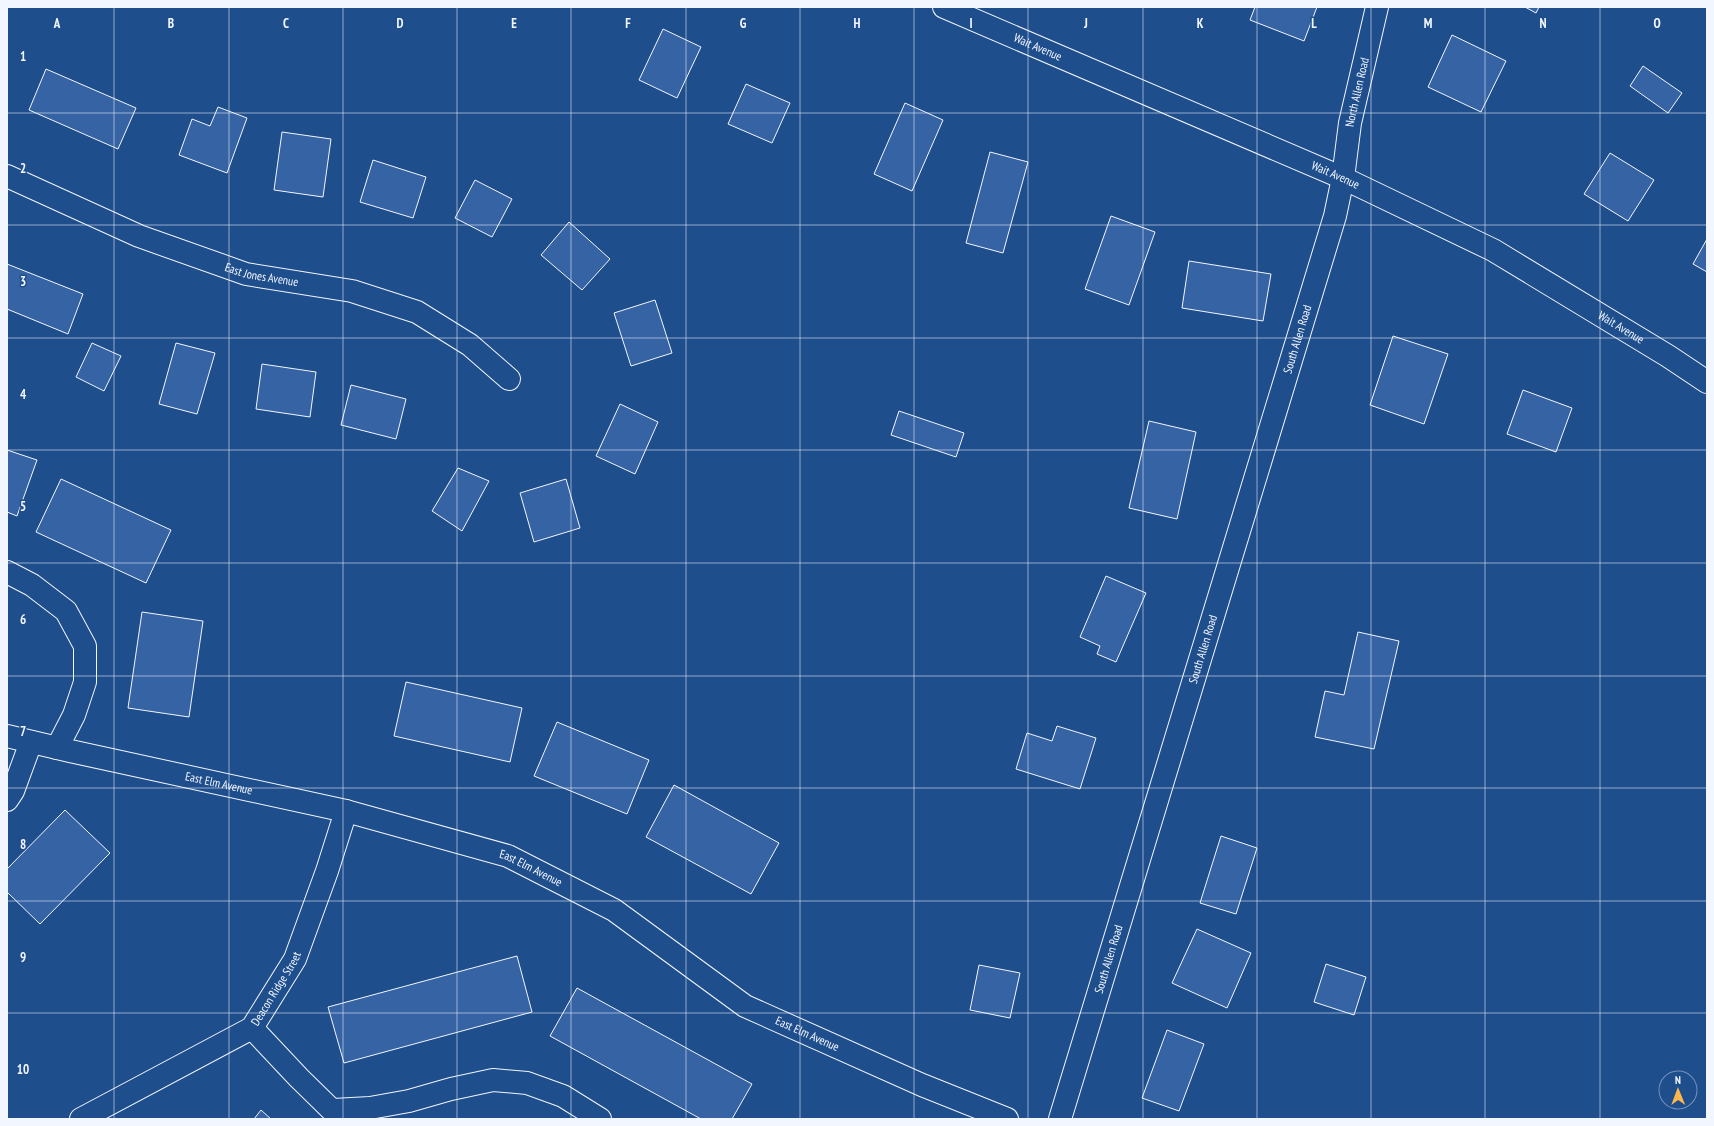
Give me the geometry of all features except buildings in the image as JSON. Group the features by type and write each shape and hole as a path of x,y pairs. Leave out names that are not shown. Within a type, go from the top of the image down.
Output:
{"street":[{"name":"Wait Avenue","path":"944,7 1343,178 1493,250 1668,356 1707,382"},
{"name":"North Allen Road","path":"1343,178 1350,123 1377,7"},
{"name":"East Jones Avenue","path":"7,176 139,236 246,274 352,291 417,312 470,345 509,379"},
{"name":"South Allen Road","path":"1060,1119 1333,224 1343,178"},
{"path":"7,572 32,585 66,611 85,646 84,682 74,715 57,748"},
{"name":"East Elm Avenue","path":"7,736 346,811 508,856 614,910 745,1006 922,1085 1007,1119"},
{"path":"7,800 13,791 31,742"},
{"name":"Deacon Ridge Street","path":"81,1119 252,1028 295,960 346,811"},
{"path":"252,1028 299,1078 337,1115 393,1104 493,1080 526,1083 563,1096 600,1119"}]}
